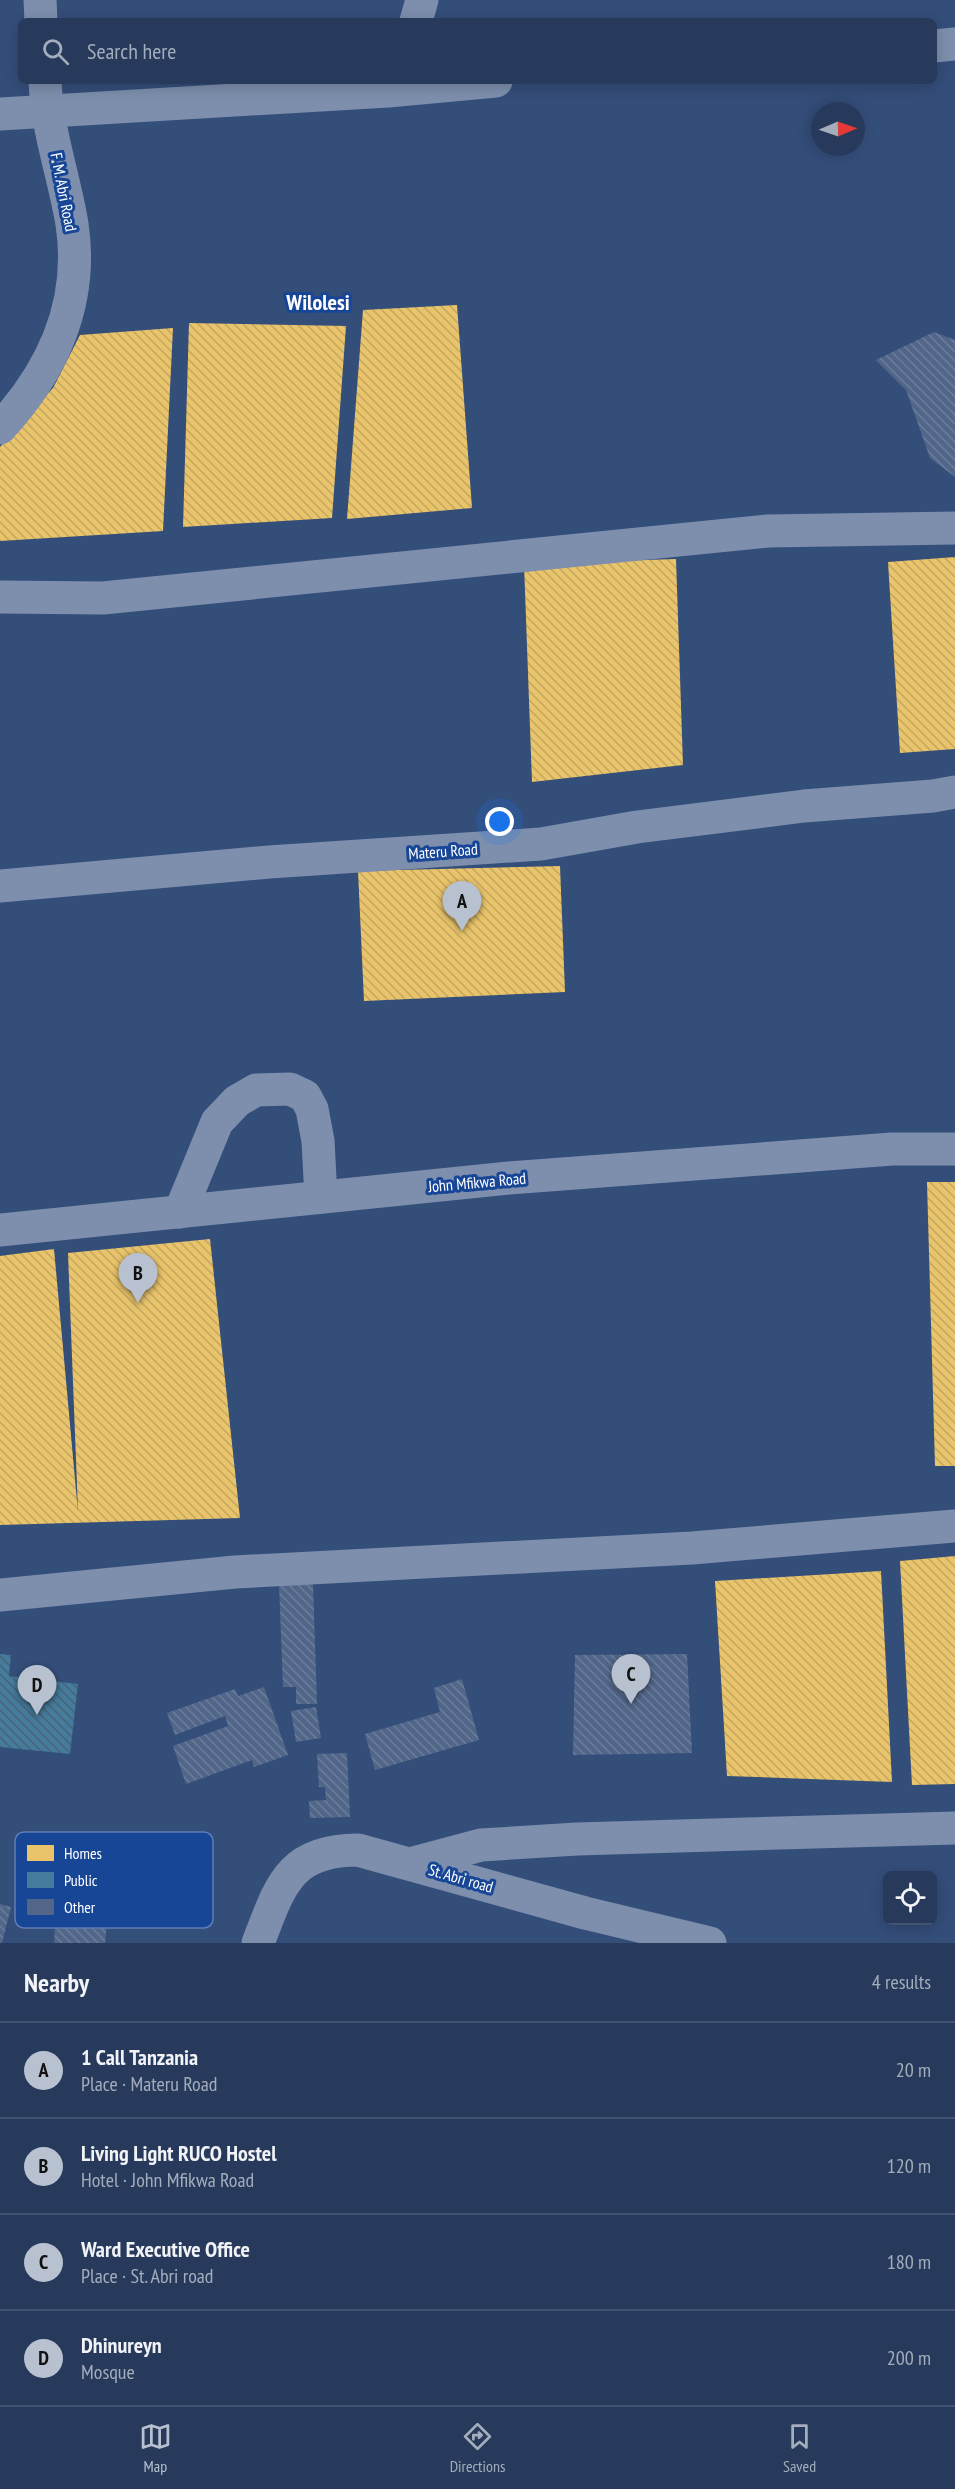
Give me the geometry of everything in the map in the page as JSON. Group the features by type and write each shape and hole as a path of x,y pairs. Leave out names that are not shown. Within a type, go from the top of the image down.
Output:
{"street":[{"path":"40,0 41,18"},
{"path":"417,18 422,0"},
{"path":"937,46 955,44"},
{"path":"0,114 46,95 432,84"},
{"name":"F. M. Abri Road","path":"0,428 40,378 58,341 71,299 74,265 72,226 46,95"},
{"path":"0,597 103,598 768,531 955,528"},
{"name":"Materu Road","path":"0,886 269,862 541,844 637,827 771,810 933,796 955,792"},
{"path":"180,1212 217,1122 237,1101 256,1090 290,1089 305,1096 312,1109 318,1141 321,1197"},
{"name":"John Mfikwa Road","path":"0,1230 602,1171 892,1149 955,1149"},
{"path":"0,1594 235,1572 692,1548 955,1526"},
{"path":"410,1864 481,1845 577,1839 955,1828"},
{"name":"St. Abri road","path":"258,1943 282,1885 307,1859 344,1850 358,1850 585,1913 710,1943"}],"building: Homes":[{"path":"457,305 472,508 347,519 363,310"},
{"path":"189,323 346,326 332,518 183,527"},
{"path":"173,328 163,531 0,541 0,447 53,388 80,335"},
{"path":"955,557 955,749 900,753 888,562"},
{"path":"676,559 683,765 532,782 524,564"},
{"path":"560,866 565,992 364,1001 358,871"},
{"path":"927,1182 955,1182 955,1466 935,1466"},
{"path":"210,1239 240,1518 0,1525 0,1256 54,1249 78,1512 68,1253"},
{"path":"955,1556 955,1784 912,1785 900,1561"},
{"path":"881,1571 892,1782 727,1776 715,1581"}],"building: Public":[{"path":"0,1654 11,1655 9,1676 78,1684 70,1754 0,1747"}],"building: Other":[{"path":"934,332 955,340 955,477 930,458 906,390 876,360"},
{"path":"313,1583 317,1704 296,1704 296,1687 283,1687 279,1584"},
{"path":"687,1654 692,1753 573,1755 575,1655"},
{"path":"462,1679 479,1740 375,1770 365,1734 440,1712 434,1688"},
{"path":"264,1687 288,1755 254,1767 252,1760 186,1784 173,1746 228,1726 225,1716 175,1735 167,1713 235,1689 238,1696"},
{"path":"316,1707 321,1738 296,1742 291,1711"},
{"path":"347,1753 350,1817 310,1818 309,1801 326,1800 325,1787 319,1787 317,1754"},
{"path":"0,1904 11,1907 2,1943 0,1943"},
{"path":"55,1928 106,1928 105,1943 54,1943"}],"place":[{"name":"1 Call Tanzania","path":"462,931"},
{"name":"Living Light RUCO Hostel","path":"138,1303"},
{"name":"Ward Executive Office","path":"631,1704"},
{"name":"Dhinureyn","path":"37,1715"}],"district":[{"name":"Wilolesi","path":"318,302"}]}
